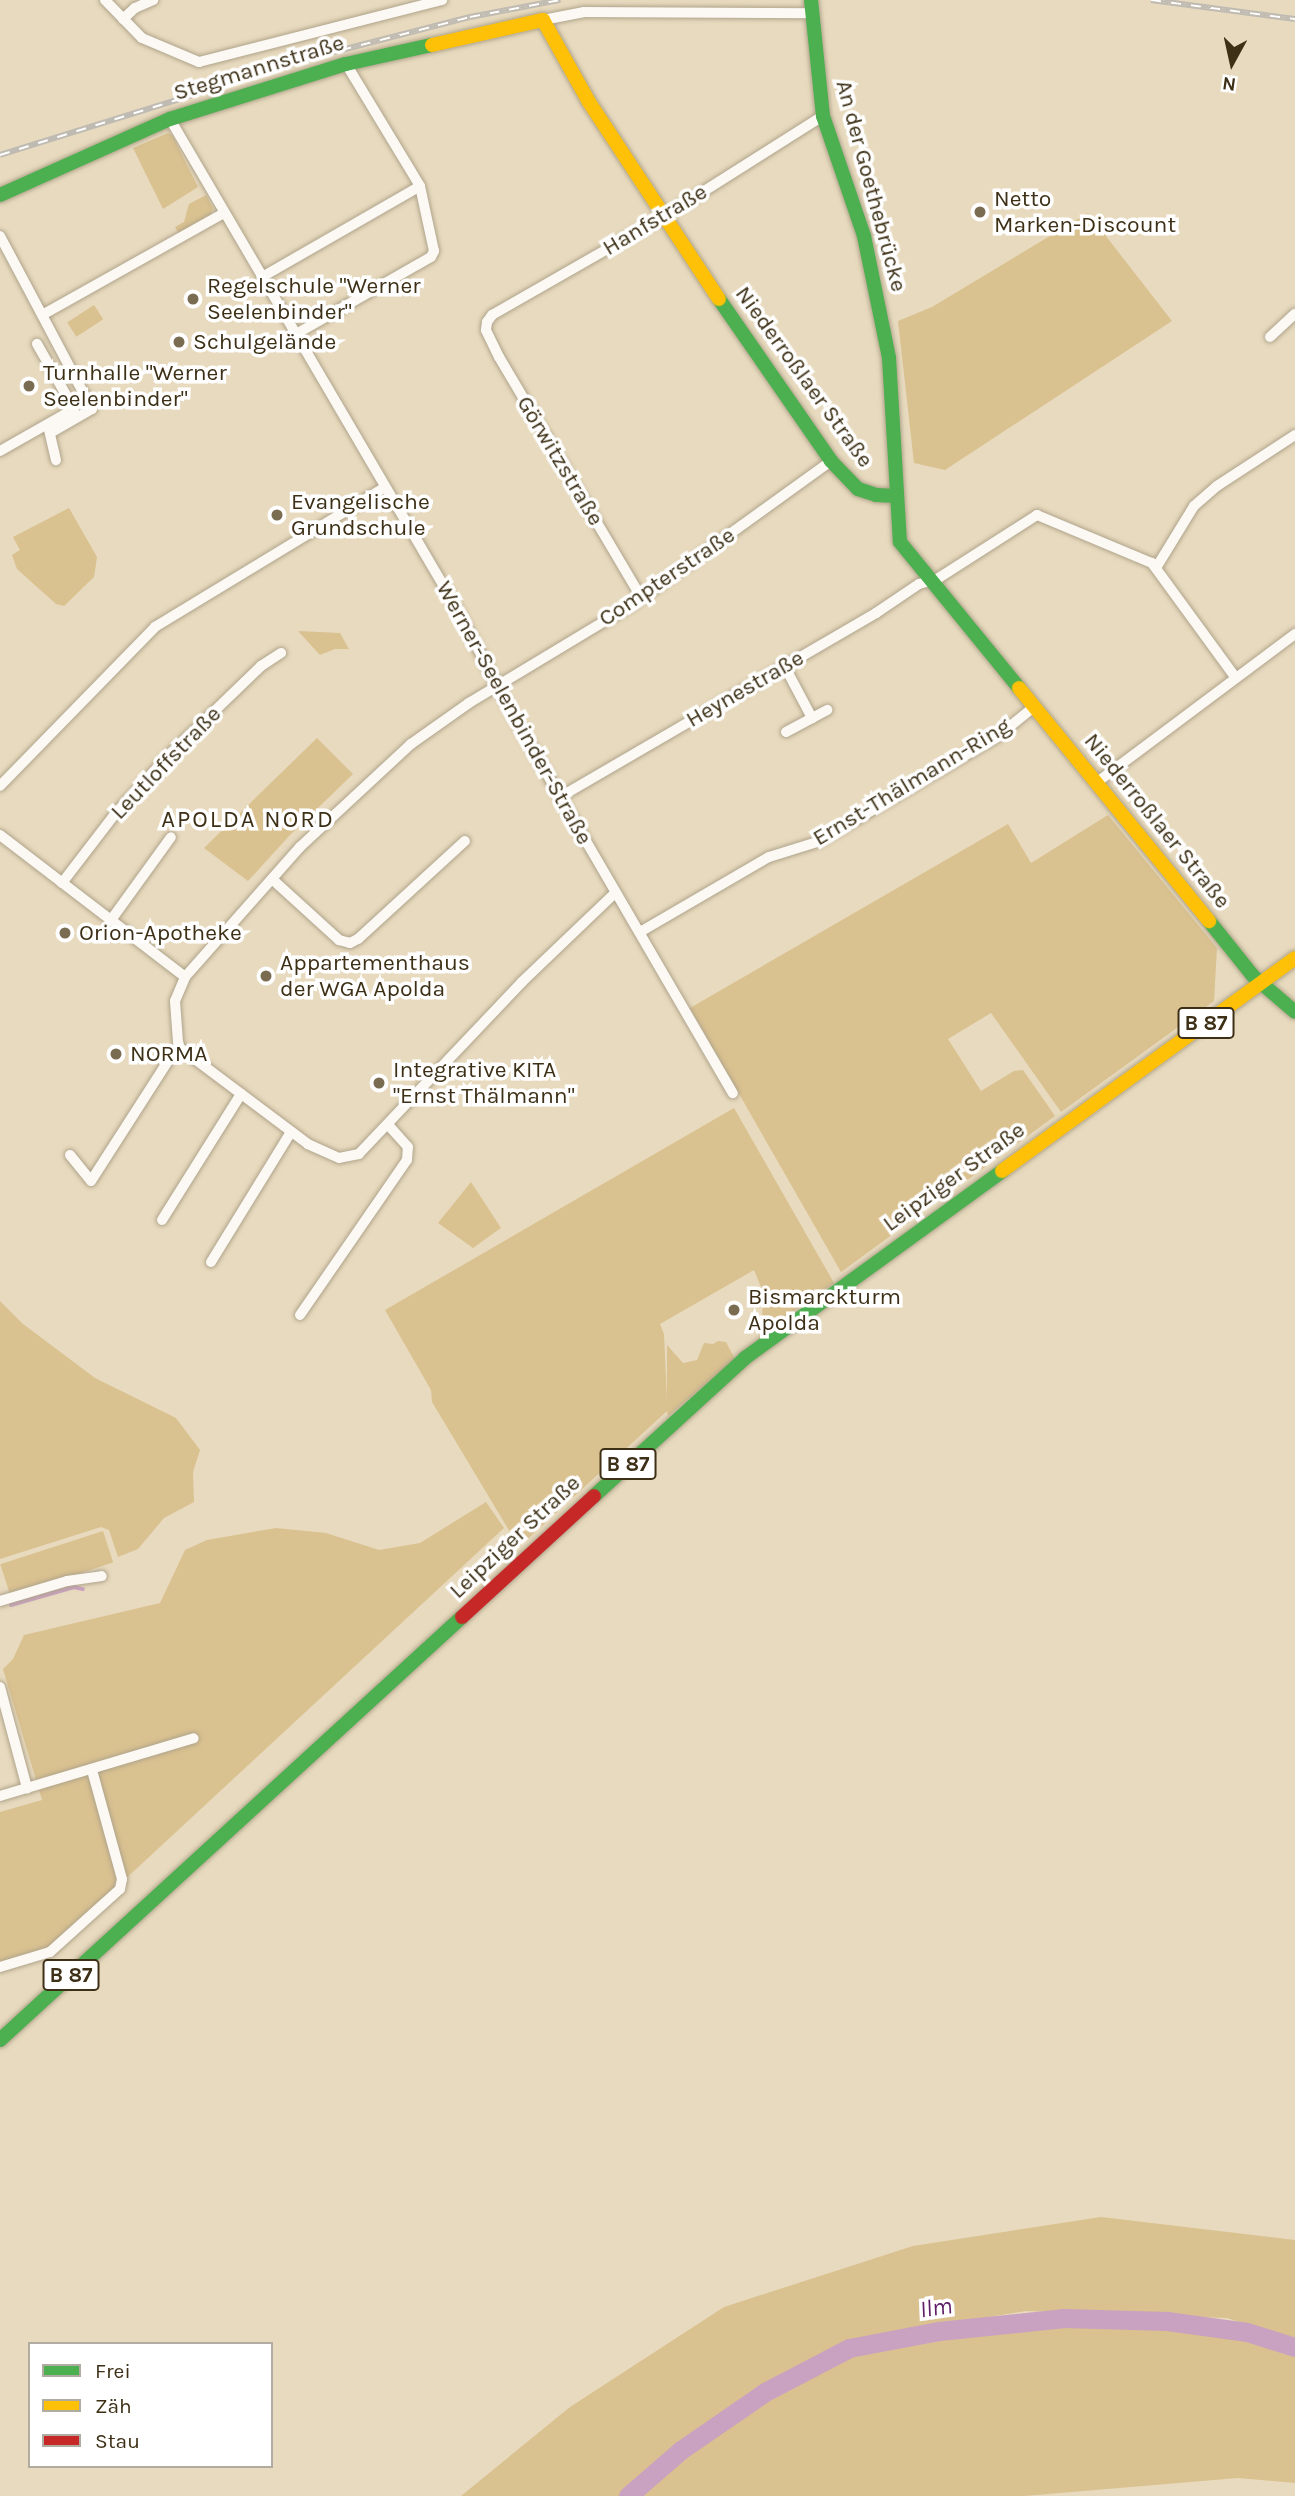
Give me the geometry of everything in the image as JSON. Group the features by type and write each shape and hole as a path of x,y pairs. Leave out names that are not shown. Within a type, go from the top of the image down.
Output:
{"main road":[{"name":"An der Goethebrücke","path":"812,5 823,116 864,236 880,307 893,392 897,496"},
{"name":"Stegmannstraße","path":"0,195 170,119 346,64 543,20"},
{"name":"Niederroßlaer Straße","path":"543,20 589,102 663,217 831,461 858,488 876,495 897,496 900,542 929,581 1261,983 1295,1012"},
{"name":"Leipziger Straße","path":"0,2040 745,1358 1295,958"}],"street":[{"path":"104,0 142,38 158,47 200,62 412,2 442,0"},
{"path":"123,19 135,8 153,0"},
{"path":"543,20 584,12 812,5"},
{"path":"296,334 431,257 434,251 420,186 346,64"},
{"name":"Hanfstraße","path":"486,323 492,315 663,217 823,116"},
{"name":"Werner-Seelenbinder-Straße","path":"170,119 461,617 560,797 733,1093"},
{"path":"262,276 420,186"},
{"path":"44,314 224,213"},
{"path":"0,236 44,314 51,336 92,409 0,451"},
{"path":"1270,337 1295,314"},
{"name":"Görwitzstraße","path":"486,323 486,330 499,357 641,597"},
{"path":"37,344 74,409 49,428"},
{"path":"49,428 57,460"},
{"path":"1236,678 1156,568 1194,506 1217,486 1295,435"},
{"name":"Compterstraße","path":"497,685 641,597 831,461"},
{"path":"0,786 155,627 385,487"},
{"name":"Heynestraße","path":"560,797 785,667 1037,515 1152,563 1156,568"},
{"path":"1096,783 1295,634"},
{"name":"Leutloffstraße","path":"62,883 114,814 172,752 261,666 281,653"},
{"path":"785,667 812,718"},
{"path":"497,685 440,721 345,804 272,879 185,977 175,1001 180,1048 291,1132 326,1154 339,1158 359,1154 389,1126 522,982 615,893"},
{"name":"Ernst-Thälmann-Ring","path":"640,932 769,857 820,841 982,746 1034,707"},
{"path":"786,732 827,710"},
{"path":"0,835 185,977"},
{"path":"111,920 171,837"},
{"path":"272,879 339,940 350,943 358,939 465,841"},
{"path":"70,1155 91,1181 170,1058 180,1048"},
{"path":"162,1220 241,1094"},
{"path":"300,1315 407,1160 408,1147 389,1126"},
{"path":"211,1262 291,1132"},
{"path":"0,1601 68,1581 102,1576"},
{"path":"0,1687 27,1788"},
{"path":"0,1796 194,1738"},
{"path":"0,1967 50,1952 120,1889 122,1879 92,1770"}],"shaded area":[{"path":"168,133 172,135 198,187 163,209 133,148"},
{"path":"206,195 213,208 211,216 179,234 175,227 184,222 189,204"},
{"path":"1088,213 1172,321 945,470 914,463 898,321 932,307"},
{"path":"94,305 103,319 76,337 67,322"},
{"path":"69,508 97,557 94,577 64,606 56,604 17,569 12,555 20,550 13,537"},
{"path":"298,631 340,633 349,649 335,649 320,655"},
{"path":"317,738 353,774 290,835 248,881 204,848"},
{"path":"1108,815 1217,948 1214,1001 1061,1112 991,1013 948,1039 981,1091 1014,1071 1023,1070 1055,1116 841,1272 690,1008 1008,824 1031,863"},
{"path":"734,1108 834,1283 771,1326 762,1320 763,1292 754,1270 660,1324 664,1334 667,1401 667,1345 683,1363 697,1360 704,1343 726,1342 735,1359 668,1416 667,1411 519,1547 432,1402 431,1390 385,1310"},
{"path":"471,1182 501,1228 473,1248 438,1223"},
{"path":"0,1301 23,1324 95,1378 176,1418 200,1450 193,1472 194,1502 164,1518 138,1549 118,1557 109,1530 101,1527 0,1559"},
{"path":"486,1502 504,1528 52,1947 0,1963 0,1812 42,1800 3,1669 13,1659 24,1635 160,1603 185,1550 207,1540 276,1528 326,1533 379,1550 420,1543"},
{"path":"103,1531 113,1562 10,1596 0,1564"},
{"path":"1101,2217 1295,2240 1295,2340 1227,2318 1026,2311 883,2334 740,2407 625,2496 461,2496 570,2407 724,2307 913,2246"},
{"path":"1025,2315 1227,2322 1295,2343 1295,2483 1238,2478 1024,2496 632,2496 741,2411 884,2338"}],"waterway":[{"path":"11,1605 74,1587 83,1589"},
{"name":"Ilm","path":"628,2496 681,2450 765,2392 849,2348 939,2331 1064,2318 1167,2321 1247,2332 1295,2347"}],"railway":[{"path":"0,155 322,55 470,17 560,0"},
{"path":"1151,0 1295,19"}],"traffic: fast":[{"path":"811,0 823,116 864,236 889,358 900,542 1019,688"},
{"path":"0,195 170,119 346,64 432,45"},
{"path":"719,299 831,461 858,489 876,495 897,496"},
{"path":"1209,921 1253,976 1295,1012"},
{"path":"594,1496 745,1358 1002,1171"},
{"path":"0,2040 462,1617"}],"traffic: slow":[{"path":"432,45 543,20 589,102 719,299"},
{"path":"1019,688 1209,921"},
{"path":"1002,1171 1295,958"}],"traffic: jam":[{"path":"462,1617 594,1496"}],"place":[{"name":"Netto Marken-Discount","path":"980,212"},
{"name":"Regelschule \"Werner Seelenbinder\"","path":"193,299"},
{"name":"Schulgelände","path":"179,342"},
{"name":"Turnhalle \"Werner Seelenbinder\"","path":"29,386"},
{"name":"Evangelische Grundschule","path":"277,515"},
{"name":"Orion-Apotheke","path":"65,933"},
{"name":"Appartementhaus der WGA Apolda","path":"266,976"},
{"name":"NORMA","path":"116,1054"},
{"name":"Integrative KITA \"Ernst Thälmann\"","path":"379,1083"},
{"name":"Bismarckturm Apolda","path":"734,1310"}],"district":[{"name":"APOLDA NORD","path":"248,820"}]}
